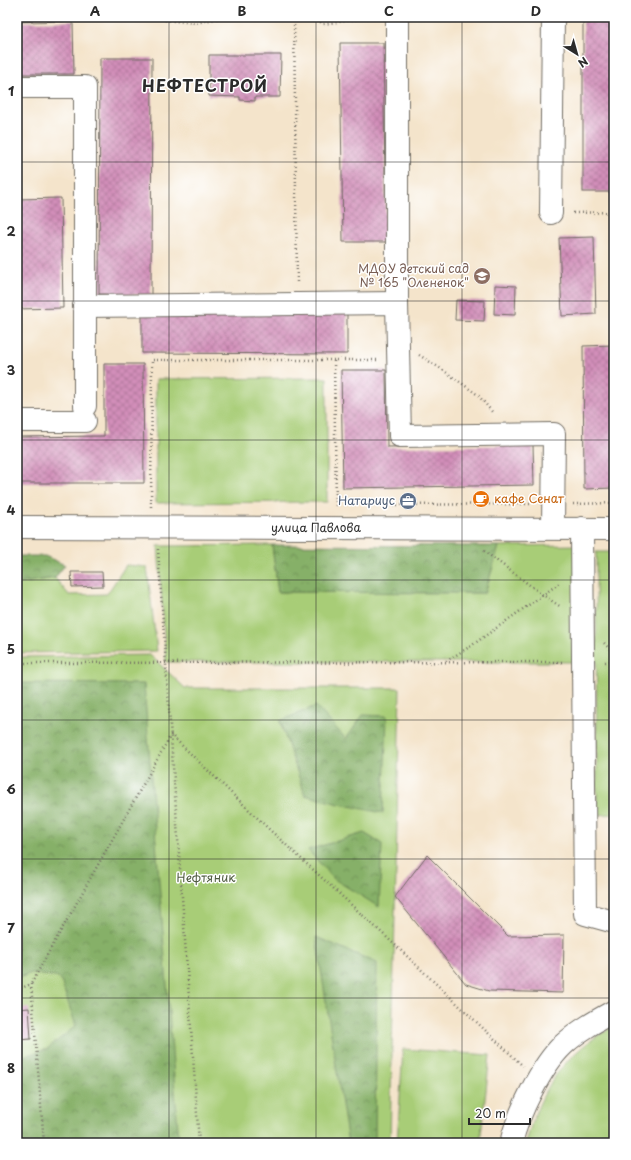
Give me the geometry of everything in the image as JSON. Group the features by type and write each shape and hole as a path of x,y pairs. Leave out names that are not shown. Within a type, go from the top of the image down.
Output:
{"street":[{"path":"397,17 396,303 400,436 554,434 553,528"},
{"path":"551,213 553,17"},
{"path":"17,87 85,87 85,414 17,421"},
{"path":"84,306 396,303"},
{"name":"улица Павлова","path":"17,527 614,528"},
{"path":"582,528 585,914 614,922"},
{"path":"511,1143 528,1097 542,1071 562,1046 589,1024 614,1011"}],"path":[{"path":"163,17 164,20 196,23 224,17"},
{"path":"294,17 298,287"},
{"path":"314,17 323,24 375,17"},
{"path":"551,213 614,212"},
{"path":"417,354 443,370 478,395 496,417"},
{"path":"199,1143 157,528 151,507 152,360 382,360"},
{"path":"334,360 336,506 343,506"},
{"path":"374,505 614,503"},
{"path":"483,550 543,595 582,621"},
{"path":"446,662 582,567"},
{"path":"17,663 614,662"},
{"path":"44,1143 31,984 171,735"},
{"path":"171,735 271,831 538,1080"},
{"path":"17,990 31,984"}],"green space":[{"path":"327,378 327,502 156,503 156,379"},
{"path":"272,545 278,592 485,593 499,546 582,545 583,662 166,662 158,546"},
{"path":"272,545 499,546 485,593 278,592"},
{"path":"596,552 614,552 614,814 597,815"},
{"path":"17,556 45,556 65,565 55,578 17,584"},
{"path":"126,565 147,567 157,651 17,653 17,584 55,578 69,595 107,594"},
{"name":"Нефтяник","path":"150,655 185,688 400,688 390,1143 17,1143 17,657"},
{"path":"17,683 144,684 179,1143 17,1143 17,1058 47,1049 76,1026 60,978 31,973 17,979"},
{"path":"316,706 346,739 363,715 387,716 383,813 305,795 280,721"},
{"path":"364,833 382,844 379,907 334,879 308,850"},
{"path":"316,937 377,963 375,1143 348,1143"},
{"path":"614,1026 614,1143 526,1143 539,1106 556,1074 581,1048"},
{"path":"403,1049 490,1055 480,1143 397,1143"}],"building":[{"path":"583,17 614,17 614,192 583,192"},
{"path":"73,21 74,74 17,74 17,22"},
{"path":"340,43 383,43 386,242 343,242"},
{"path":"209,55 281,55 280,97 255,97 255,101 240,100 240,97 209,96"},
{"path":"100,58 152,58 151,295 99,294"},
{"path":"61,198 63,308 17,309 17,199"},
{"path":"594,237 596,314 562,316 559,238"},
{"path":"495,285 516,286 515,315 494,314"},
{"path":"456,300 485,301 484,321 455,320"},
{"path":"142,312 347,312 347,354 142,353"},
{"path":"614,345 614,488 584,489 583,346"},
{"path":"104,364 143,364 144,483 17,483 17,437 104,436"},
{"path":"341,370 386,370 387,447 533,445 534,485 343,488"},
{"path":"71,572 102,572 103,586 72,587"},
{"path":"427,855 508,936 564,935 563,993 489,991 466,984 395,897"},
{"path":"29,1008 31,1039 17,1040 17,1009"}],"place":[{"name":"МДОУ детский сад № 165 \"Олененок\"","path":"482,276"},
{"name":"кафе Сенат","path":"481,499"},
{"name":"Натариус","path":"408,501"}],"district":[{"name":"НЕФТЕСТРОЙ","path":"205,86"}]}
